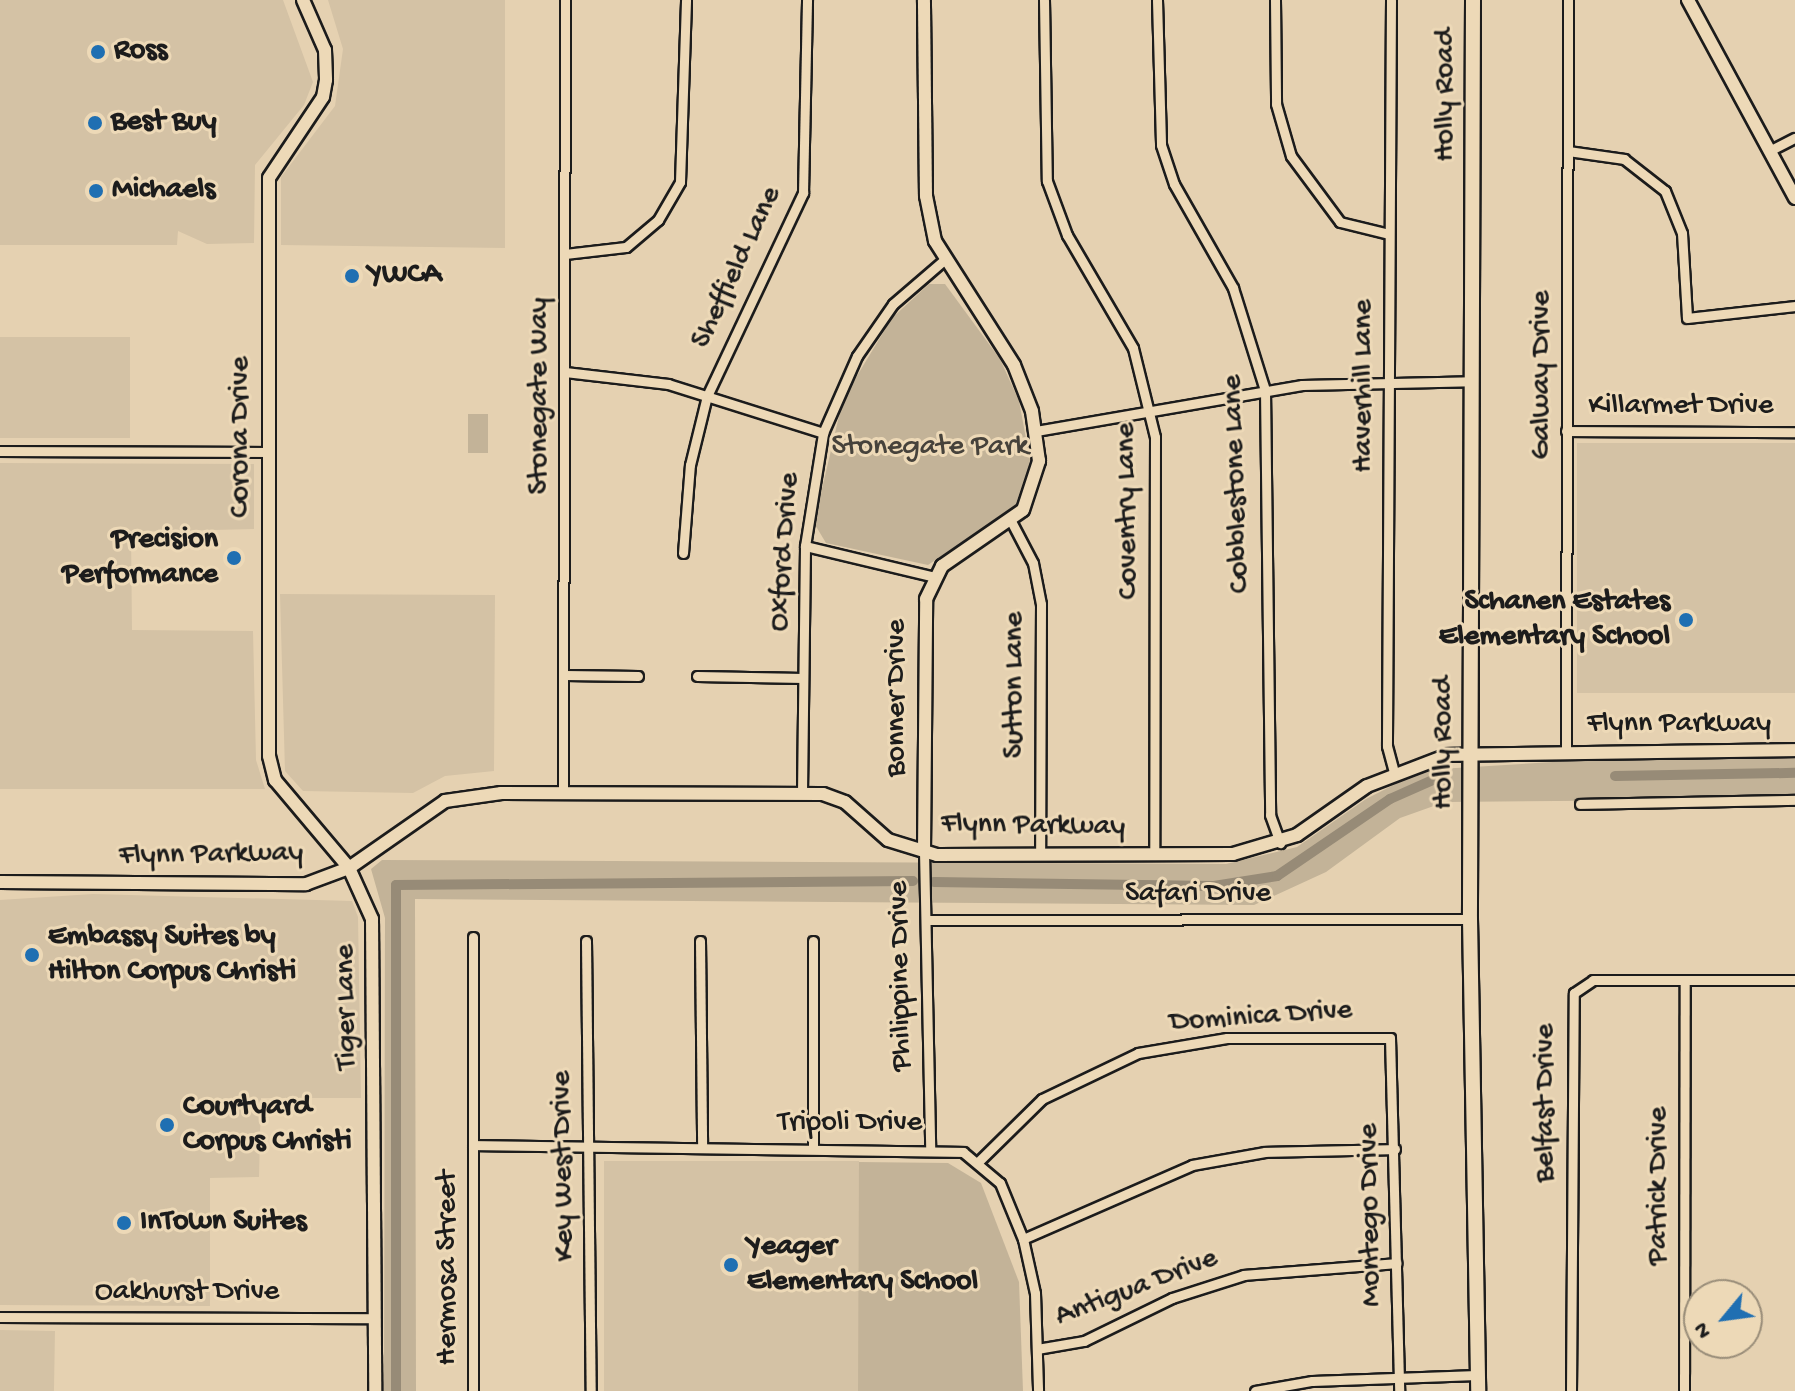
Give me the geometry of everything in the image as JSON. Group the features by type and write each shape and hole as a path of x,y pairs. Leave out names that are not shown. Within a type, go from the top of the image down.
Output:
{"main road":[{"name":"Holly Road","path":"1473,0 1470,919 1478,1391"}],"street":[{"name":"Corona Drive","path":"303,0 325,50 326,80 323,97 269,178 269,756 289,802 349,868"},
{"name":"Stonegate Way","path":"563,793 565,0"},
{"path":"565,254 626,247 658,220 680,182 686,0"},
{"name":"Sheffield Lane","path":"683,553 690,465 707,396 803,193 807,0"},
{"name":"Bonner Drive","path":"924,0 926,196 943,261 1014,365 1036,431 1038,478 1011,521 958,553 935,577 923,616 924,851"},
{"name":"Coventry Lane","path":"1044,0 1047,181 1067,235 1129,337 1151,410 1154,855"},
{"name":"Cobblestone Lane","path":"1157,0 1161,145 1174,184 1233,288 1265,390 1270,815 1280,843"},
{"path":"1275,0 1276,104 1287,149 1340,222 1389,234"},
{"name":"Haverhill Lane","path":"1391,0 1387,746 1394,772"},
{"name":"Galway Drive","path":"1566,751 1568,0"},
{"path":"1688,0 1795,198"},
{"path":"1769,151 1795,138"},
{"path":"1568,151 1624,159 1665,191 1682,233 1687,318 1795,306"},
{"name":"Oxford Drive","path":"802,793 805,546 823,433 857,356 893,304 943,261"},
{"path":"565,372 635,377 823,433"},
{"path":"1036,431 1265,390 1389,379 1472,381"},
{"name":"Killarmet Drive","path":"1566,431 1795,432"},
{"path":"0,451 268,452"},
{"name":"Sutton Lane","path":"1011,521 1033,563 1041,604 1040,855"},
{"path":"805,546 935,577"},
{"path":"565,675 638,676"},
{"path":"697,676 803,678"},
{"name":"Flynn Parkway","path":"0,882 287,886 349,868 445,801 563,793 802,793 837,798 888,840 924,851 1040,855 1233,854 1280,843 1394,772 1471,753 1795,750"},
{"path":"1580,804 1795,800"},
{"name":"Philippine Drive","path":"924,851 930,1148"},
{"name":"Tiger Lane","path":"349,868 372,919 375,1391"},
{"name":"Safari Drive","path":"926,920 1470,919"},
{"name":"Hermosa Street","path":"473,937 473,1391"},
{"name":"Key West Drive","path":"586,941 591,1391"},
{"path":"700,941 702,1148"},
{"path":"813,941 813,1148"},
{"name":"Belfast Drive","path":"1571,1391 1572,1000 1593,980 1795,980"},
{"name":"Patrick Drive","path":"1684,1391 1685,981"},
{"name":"Dominica Drive","path":"979,1161 1042,1099 1138,1053 1227,1038 1390,1038"},
{"name":"Montego Drive","path":"1390,1038 1399,1391"},
{"name":"Tripoli Drive","path":"473,1145 930,1148 979,1161"},
{"path":"1023,1239 1192,1165 1265,1152 1395,1149"},
{"path":"979,1161 1000,1183 1023,1239 1037,1349 1038,1391"},
{"name":"Antigua Drive","path":"1037,1349 1084,1341 1172,1298 1244,1275 1397,1263"},
{"name":"Oakhurst Drive","path":"0,1317 374,1318"},
{"path":"1255,1391 1399,1378 1477,1375"}],"shaded area":[{"path":"0,0 283,0 313,82 304,105 255,165 254,243 207,244 178,231 177,245 0,245"},
{"path":"328,0 505,0 505,248 281,245 281,177 335,106 343,49"},
{"path":"0,337 130,337 130,438 0,438"},
{"name":"Schanen Estates Elementary School","path":"1577,443 1795,443 1795,693 1577,693"},
{"path":"0,463 254,464 254,529 131,532 132,630 253,631 256,760 265,789 0,789"},
{"path":"280,594 495,595 494,771 445,776 413,793 303,791 285,771"},
{"path":"93,894 352,901 358,917 361,1098 261,1098 259,1177 210,1178 210,1306 0,1305 0,900"},
{"name":"Yeager Elementary School","path":"604,1161 859,1161 859,1391 604,1391"},
{"path":"0,1330 55,1331 54,1391 0,1391"}],"green space":[{"name":"Stonegate Park","path":"929,284 945,284 1000,359 1019,401 1030,460 1020,503 928,565 826,543 814,523 843,399 892,318"},
{"path":"468,414 488,414 488,453 468,453"},
{"path":"1652,756 1795,756 1795,799 1445,802 1400,818 1326,872 1254,905 415,899 416,1391 384,1391 385,918 371,869 382,860 1226,864 1297,847 1366,799 1423,770"},
{"path":"859,1162 948,1163 981,1183 1019,1282 1023,1391 858,1391"}],"waterway":[{"path":"1615,776 1795,773"},
{"path":"934,882 1214,886 1277,876 1390,799 1435,779"},
{"path":"396,1391 396,885 913,881"}],"place":[{"name":"Ross","path":"98,52"},
{"name":"Best Buy","path":"95,123"},
{"name":"Michaels","path":"96,191"},
{"name":"YWCA","path":"352,276"},
{"name":"Precision Performance","path":"234,558"},
{"name":"Schanen Estates Elementary School","path":"1686,620"},
{"name":"Embassy Suites by Hilton Corpus Christi","path":"32,955"},
{"name":"Courtyard Corpus Christi","path":"167,1125"},
{"name":"InTown Suites","path":"124,1223"},
{"name":"Yeager Elementary School","path":"731,1265"}]}
